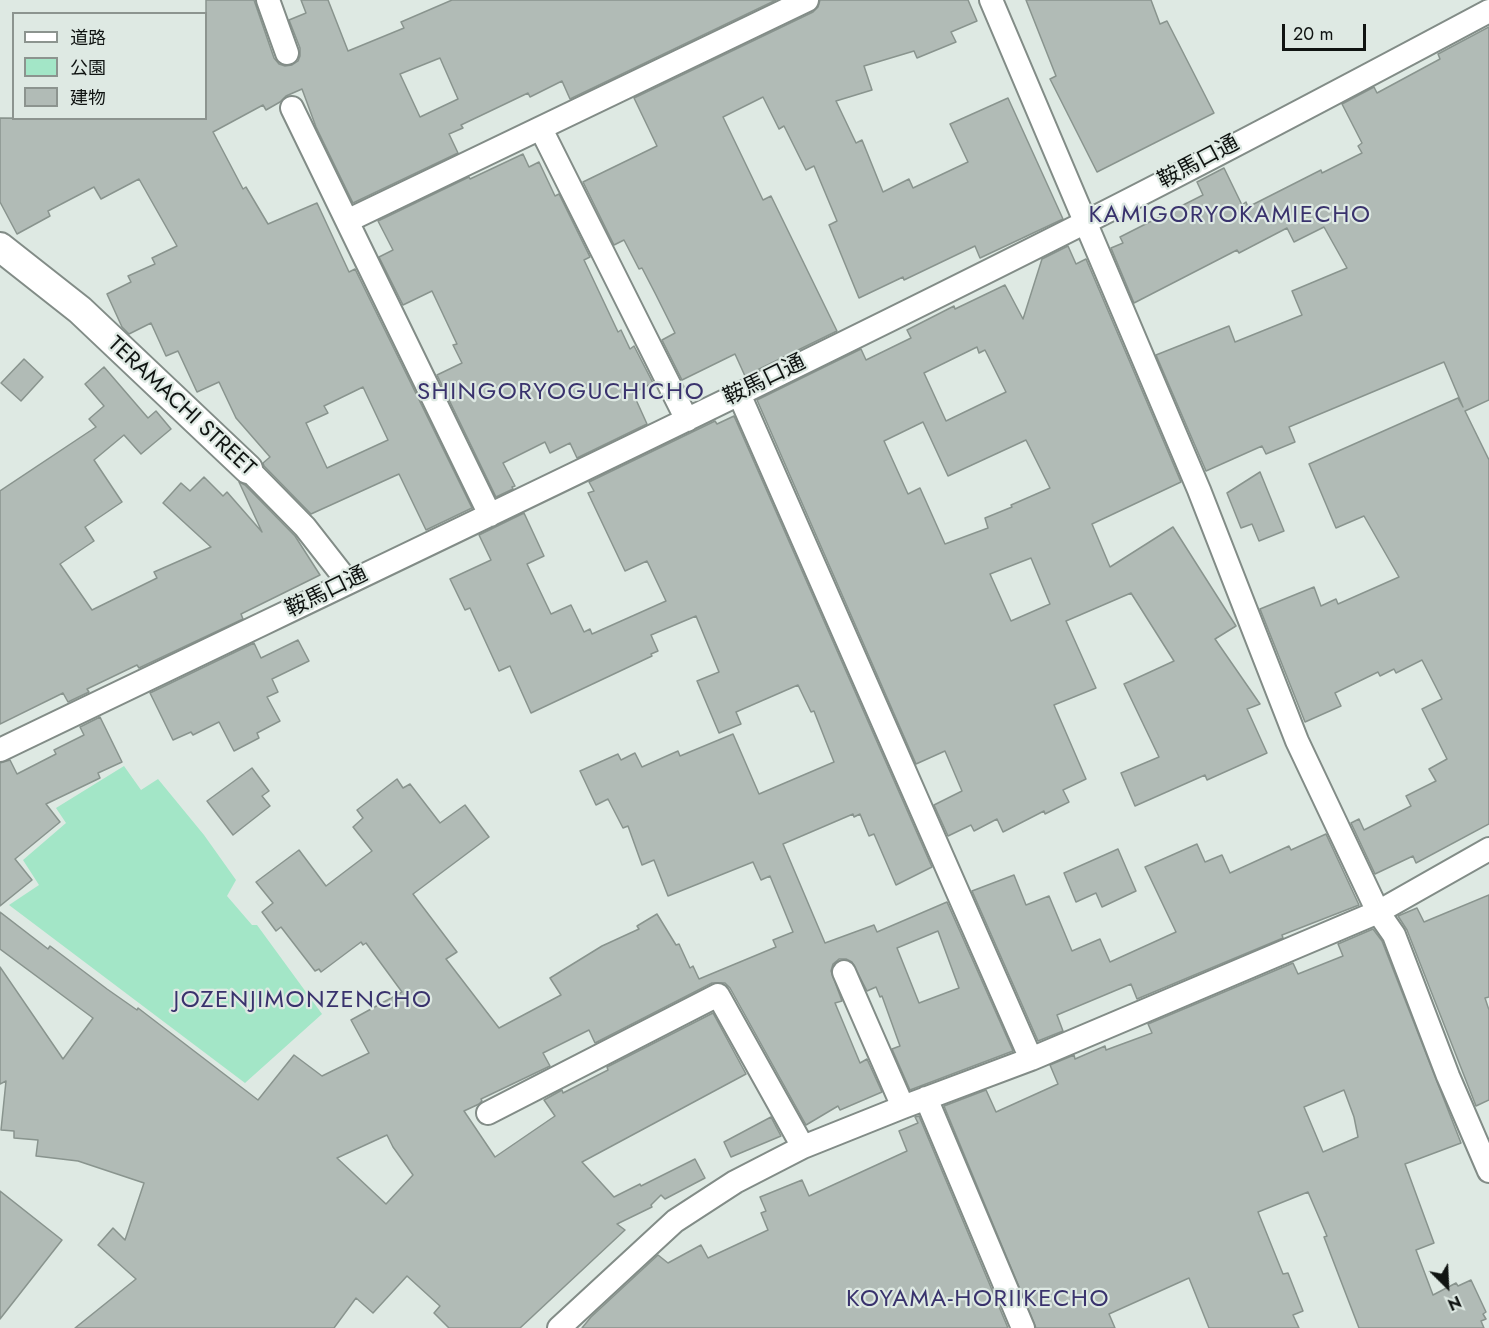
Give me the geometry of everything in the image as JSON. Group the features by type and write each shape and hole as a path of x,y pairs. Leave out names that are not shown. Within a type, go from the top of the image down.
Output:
{"street":[{"path":"268,0 287,53"},
{"path":"347,221 807,0"},
{"path":"991,0 1198,490 1297,741 1378,912 1394,935 1448,1076 1489,1171"},
{"name":"鞍馬口通","path":"0,750 687,420 1086,222 1489,11"},
{"path":"292,108 490,515"},
{"path":"541,129 687,420"},
{"name":"TERAMACHI STREET","path":"0,247 80,310 248,469 305,527 348,582"},
{"path":"739,394 1031,1059"},
{"path":"559,1328 675,1221 735,1182 803,1147 1031,1059 1378,912 1489,849"},
{"path":"844,972 903,1107"},
{"path":"488,1113 718,994 803,1147"},
{"path":"926,1098 1023,1328"}],"green space":[{"path":"124,766 141,790 158,779 204,835 236,880 227,896 252,925 257,925 322,1014 245,1083 9,905 39,885 23,860 66,823 56,808"}],"building":[{"path":"206,0 254,0 274,58 279,64 285,66 298,61 300,56 300,48 289,20 306,13 301,0 328,0 348,51 404,28 401,22 452,0 776,0 570,99 562,81 530,97 528,93 461,125 463,128 449,134 458,153 353,203 316,127 302,89 286,96 266,110 263,105 213,132 243,189 246,187 268,224 317,203 349,272 355,269 472,508 426,530 399,474 311,514 264,466 263,463 270,457 236,418 219,382 197,392 178,351 166,356 151,323 129,334 122,327 107,294 131,282 128,276 155,264 152,258 177,246 139,179 101,199 94,187 48,211 50,216 17,234 0,202 0,118 12,118 12,120 207,120","holes":["440,58 458,99 420,117 400,74","363,387 388,440 327,468 306,423 328,413 324,406"]},
{"path":"820,0 968,0 977,21 951,32 956,42 917,58 914,51 864,66 872,90 836,101 856,143 862,140 883,192 909,179 913,188 968,162 950,124 1008,98 1063,219 980,258 975,246 904,280 903,277 859,298 829,225 837,221 814,166 806,170 784,126 779,129 763,97 723,117 763,200 771,196 837,331 745,376 735,354 682,380 662,340 675,333 655,293 624,240 614,245 583,182 657,146 634,98 813,12"},
{"path":"1026,0 1151,0 1160,24 1167,21 1214,113 1097,172 1050,79 1056,76"},
{"path":"1489,27 1489,400 1465,411 1489,460 1489,824 1416,863 1413,856 1375,874 1351,823 1359,819 1364,830 1411,806 1406,796 1436,781 1429,769 1447,759 1422,709 1442,699 1422,660 1396,673 1394,669 1380,676 1378,672 1335,693 1341,706 1305,722 1260,609 1314,587 1321,606 1336,599 1338,604 1399,577 1364,516 1336,528 1309,464 1458,398 1463,407 1444,362 1289,427 1295,442 1266,454 1262,446 1206,471 1156,355 1229,326 1235,342 1302,315 1292,291 1347,268 1324,227 1294,242 1287,228 1239,253 1237,250 1134,303 1111,248 1123,243 1120,237 1203,195 1197,182 1224,168 1242,205 1246,202 1248,207 1321,170 1322,173 1362,153 1358,146 1362,143 1342,104 1374,87 1377,93 1440,59 1438,54"},
{"path":"523,154 529,167 539,162 555,196 559,194 590,257 584,260 618,332 621,330 630,349 634,346 653,383 633,393 647,424 577,458 570,443 550,453 545,442 503,463 515,486 496,497 437,375 462,363 453,345 457,344 432,291 403,305 379,257 393,250 378,221"},
{"path":"1068,246 1076,264 1086,259 1181,482 1092,524 1110,567 1173,527 1236,626 1215,639 1260,704 1247,709 1267,753 1207,780 1205,775 1135,806 1121,773 1159,757 1124,684 1174,661 1131,593 1066,621 1096,688 1054,705 1086,779 1063,790 1069,802 1045,814 1044,811 1003,832 997,819 974,831 971,825 948,836 934,805 962,791 945,751 916,764 757,400 861,349 866,360 911,338 907,330 954,306 955,309 1005,285 1023,319 1042,259","holes":["977,347 979,353 985,350 1006,392 946,421 924,373","923,422 948,476 1026,440 1050,488 985,518 988,528 945,544 920,488 908,494 884,441","1031,558 1050,604 1011,621 990,574"]},
{"path":"24,359 43,377 21,401 1,383"},
{"path":"104,367 148,418 156,411 171,429 141,454 124,435 94,460 122,502 85,527 94,541 60,564 92,610 157,578 154,572 211,547 163,503 181,483 190,491 204,477 223,496 227,492 262,532 239,482 245,485 295,536 320,575 241,614 243,619 139,668 137,665 87,689 89,692 68,702 63,693 0,724 0,491 96,427 89,419 104,406 85,384"},
{"path":"734,416 932,867 896,885 874,834 869,836 860,814 854,817 853,814 783,844 825,943 874,925 877,932 947,902 1013,1051 910,1090 892,1049 900,1046 882,996 880,997 876,987 867,991 852,962 839,959 833,964 831,971 842,1001 835,1003 860,1063 867,1059 882,1092 840,1110 838,1106 806,1125 730,988 725,983 712,983 595,1043 589,1030 543,1053 550,1066 481,1099 479,1104 464,1111 495,1157 555,1116 544,1100 608,1070 607,1067 713,1013 746,1074 582,1162 614,1197 695,1159 705,1178 665,1199 661,1195 651,1205 652,1207 617,1224 625,1230 520,1328 449,1328 434,1313 440,1306 407,1276 373,1313 356,1298 334,1328 75,1328 136,1279 98,1245 113,1228 125,1240 144,1183 78,1161 36,1156 38,1140 14,1138 14,1131 1,1130 6,1081 0,1084 0,967 63,1059 93,1018 0,949 0,912 48,949 50,946 107,989 137,1010 138,1008 258,1100 294,1055 322,1076 369,1053 351,1020 402,992 366,943 363,945 361,942 321,972 319,969 315,971 281,927 276,931 262,912 273,903 256,882 299,850 326,886 372,851 353,827 363,818 357,810 397,779 403,788 410,784 440,823 465,805 489,837 413,894 457,952 446,959 499,1028 561,995 550,978 602,946 639,929 637,926 657,914 676,945 679,944 690,968 693,966 699,979 776,947 773,940 793,932 770,876 761,880 753,862 668,896 654,860 642,865 628,826 623,828 608,799 596,805 580,771 618,754 621,760 635,753 642,767 678,751 680,756 733,734 759,794 834,762 814,711 811,712 798,685 736,712 741,724 719,733 697,681 719,672 696,616 651,635 658,651 651,654 652,656 531,713 510,666 499,671 470,608 465,610 450,579 491,560 479,535 524,513 544,556 527,564 551,614 571,605 584,632 590,629 592,634 666,601 647,561 625,571 588,493 594,491 589,482 715,421 717,424","holes":["938,931 959,988 919,1003 897,948","387,1135 413,1175 386,1204 337,1158"]},
{"path":"1260,472 1284,531 1259,541 1252,524 1241,528 1227,493"},
{"path":"298,640 309,661 272,679 278,692 267,697 280,721 257,733 259,738 234,751 219,722 193,735 191,732 173,740 150,693 254,643 261,658"},
{"path":"100,717 122,762 98,773 100,778 46,804 60,822 15,859 32,880 0,906 0,763 10,760 17,774 56,754 54,750 84,735 80,727"},
{"path":"252,768 269,791 262,796 270,806 233,835 207,801"},
{"path":"1326,834 1359,905 1282,935 1283,938 1137,999 1131,984 1057,1015 1063,1031 1038,1041 972,891 1014,875 1026,905 1049,896 1072,951 1100,939 1110,962 1176,932 1145,867 1197,844 1205,862 1222,855 1230,873 1289,846 1291,850"},
{"path":"1118,849 1136,891 1102,907 1096,893 1076,902 1064,873"},
{"path":"1489,895 1489,997 1485,998 1489,1010 1489,1100 1476,1106 1407,930 1398,916 1417,908 1424,922"},
{"path":"1373,929 1382,941 1461,1143 1405,1164 1434,1243 1416,1250 1433,1295 1456,1283 1458,1286 1471,1280 1486,1312 1483,1314 1486,1319 1481,1321 1484,1328 1359,1328 1324,1237 1327,1236 1308,1192 1258,1212 1283,1274 1288,1273 1303,1311 1293,1315 1299,1328 1209,1328 1189,1278 1109,1314 1115,1328 1036,1328 944,1106 986,1090 996,1112 1058,1084 1050,1065 1074,1055 1075,1059 1105,1046 1106,1050 1152,1033 1148,1024 1293,963 1298,974 1343,956 1338,944","holes":["1344,1090 1354,1117 1358,1137 1323,1152 1304,1107"]},
{"path":"919,1116 1008,1328 582,1328 658,1255 668,1263 701,1245 708,1258 768,1230 761,1213 766,1211 760,1197 802,1180 809,1196 907,1151 899,1131 918,1123 915,1117"},
{"path":"771,1117 781,1136 731,1157 724,1142"},
{"path":"0,1191 62,1240 0,1319"}],"district":[{"name":"KAMIGORYOKAMIECHO","path":"1230,216"},
{"name":"SHINGORYOGUCHICHO","path":"561,393"},
{"name":"JOZENJIMONZENCHO","path":"303,1001"},
{"name":"KOYAMA-HORIIKECHO","path":"978,1300"}]}
